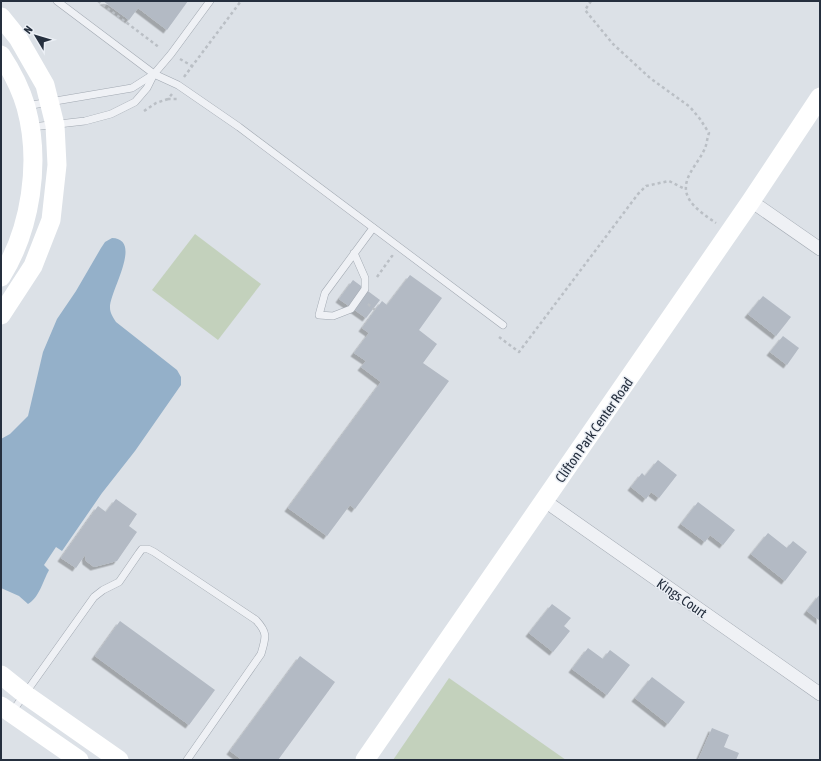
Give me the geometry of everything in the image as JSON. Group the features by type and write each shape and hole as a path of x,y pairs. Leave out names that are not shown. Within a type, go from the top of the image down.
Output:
{"street":[{"path":"1,17 18,38 45,85 55,125 57,165 51,220 33,266 1,314"},
{"path":"1,55 9,67 26,106 31,128 33,148 31,194 23,232 1,277"},
{"name":"Clifton Park Center Road","path":"365,760 730,232 820,97"},
{"path":"751,201 820,249"},
{"name":"Kings Court","path":"545,501 820,694"},
{"path":"1,674 26,695 119,760"},
{"path":"6,710 79,760"}],"lane":[{"path":"57,1 154,74 178,85 239,127 503,325"},
{"path":"31,128 85,121 111,114 135,102 147,88 154,74 171,54 210,1"},
{"path":"26,106 132,88 154,74"},
{"path":"354,254 365,278 365,289 351,309 333,316 319,315 325,293 373,228"},
{"path":"6,710 26,695 94,597 103,590 119,582 142,549 148,549 256,620 264,629 266,639 261,654 187,760"}],"path":[{"path":"98,1 159,48 192,66"},
{"path":"591,1 585,10 614,44 650,78 690,107 709,133 705,149 688,176 686,189 688,199 715,223 730,232"},
{"path":"497,335 519,352 638,194 646,186 669,181 686,189"},
{"path":"376,281 377,277 392,256 398,261"},
{"path":"372,298 368,304 375,310"}],"green space":[{"path":"195,234 261,284 218,340 152,290"},
{"path":"449,678 566,760 393,760"}],"water":[{"path":"112,238 121,241 125,247 125,256 123,267 111,300 110,308 112,315 116,322 177,370 181,377 181,385 135,451 102,493 62,551 56,547 44,565 49,570 40,589 35,598 28,604 19,596 1,588 1,439 10,434 28,416 43,352 57,319 76,291 105,242"}],"building":[{"path":"103,1 188,1 167,30 138,8 129,20"},
{"path":"410,275 442,298 419,330 437,344 423,363 449,381 355,509 350,505 327,536 288,508 381,382 361,367 366,361 354,353 369,333 362,328 382,301 387,305"},
{"path":"353,280 380,300 366,318 339,299"},
{"path":"763,296 791,317 776,336 748,314"},
{"path":"783,336 799,348 787,365 770,352"},
{"path":"658,460 677,475 659,498 651,492 646,499 631,487 642,473 645,476"},
{"path":"116,499 137,514 129,526 137,532 117,561 94,567 86,561 85,555 76,568 61,558 98,506 106,512"},
{"path":"698,502 735,530 723,545 710,535 705,542 681,524"},
{"path":"768,533 787,548 793,541 807,552 785,581 751,554"},
{"path":"820,594 820,621 807,611"},
{"path":"552,604 571,618 564,626 570,631 553,652 529,633"},
{"path":"120,621 215,690 189,725 95,656"},
{"path":"588,648 603,659 610,650 630,665 607,695 572,669"},
{"path":"300,656 335,682 278,760 242,760 230,751"},
{"path":"652,677 685,702 668,724 635,698"},
{"path":"712,728 729,735 724,747 739,753 736,760 698,760"}]}
